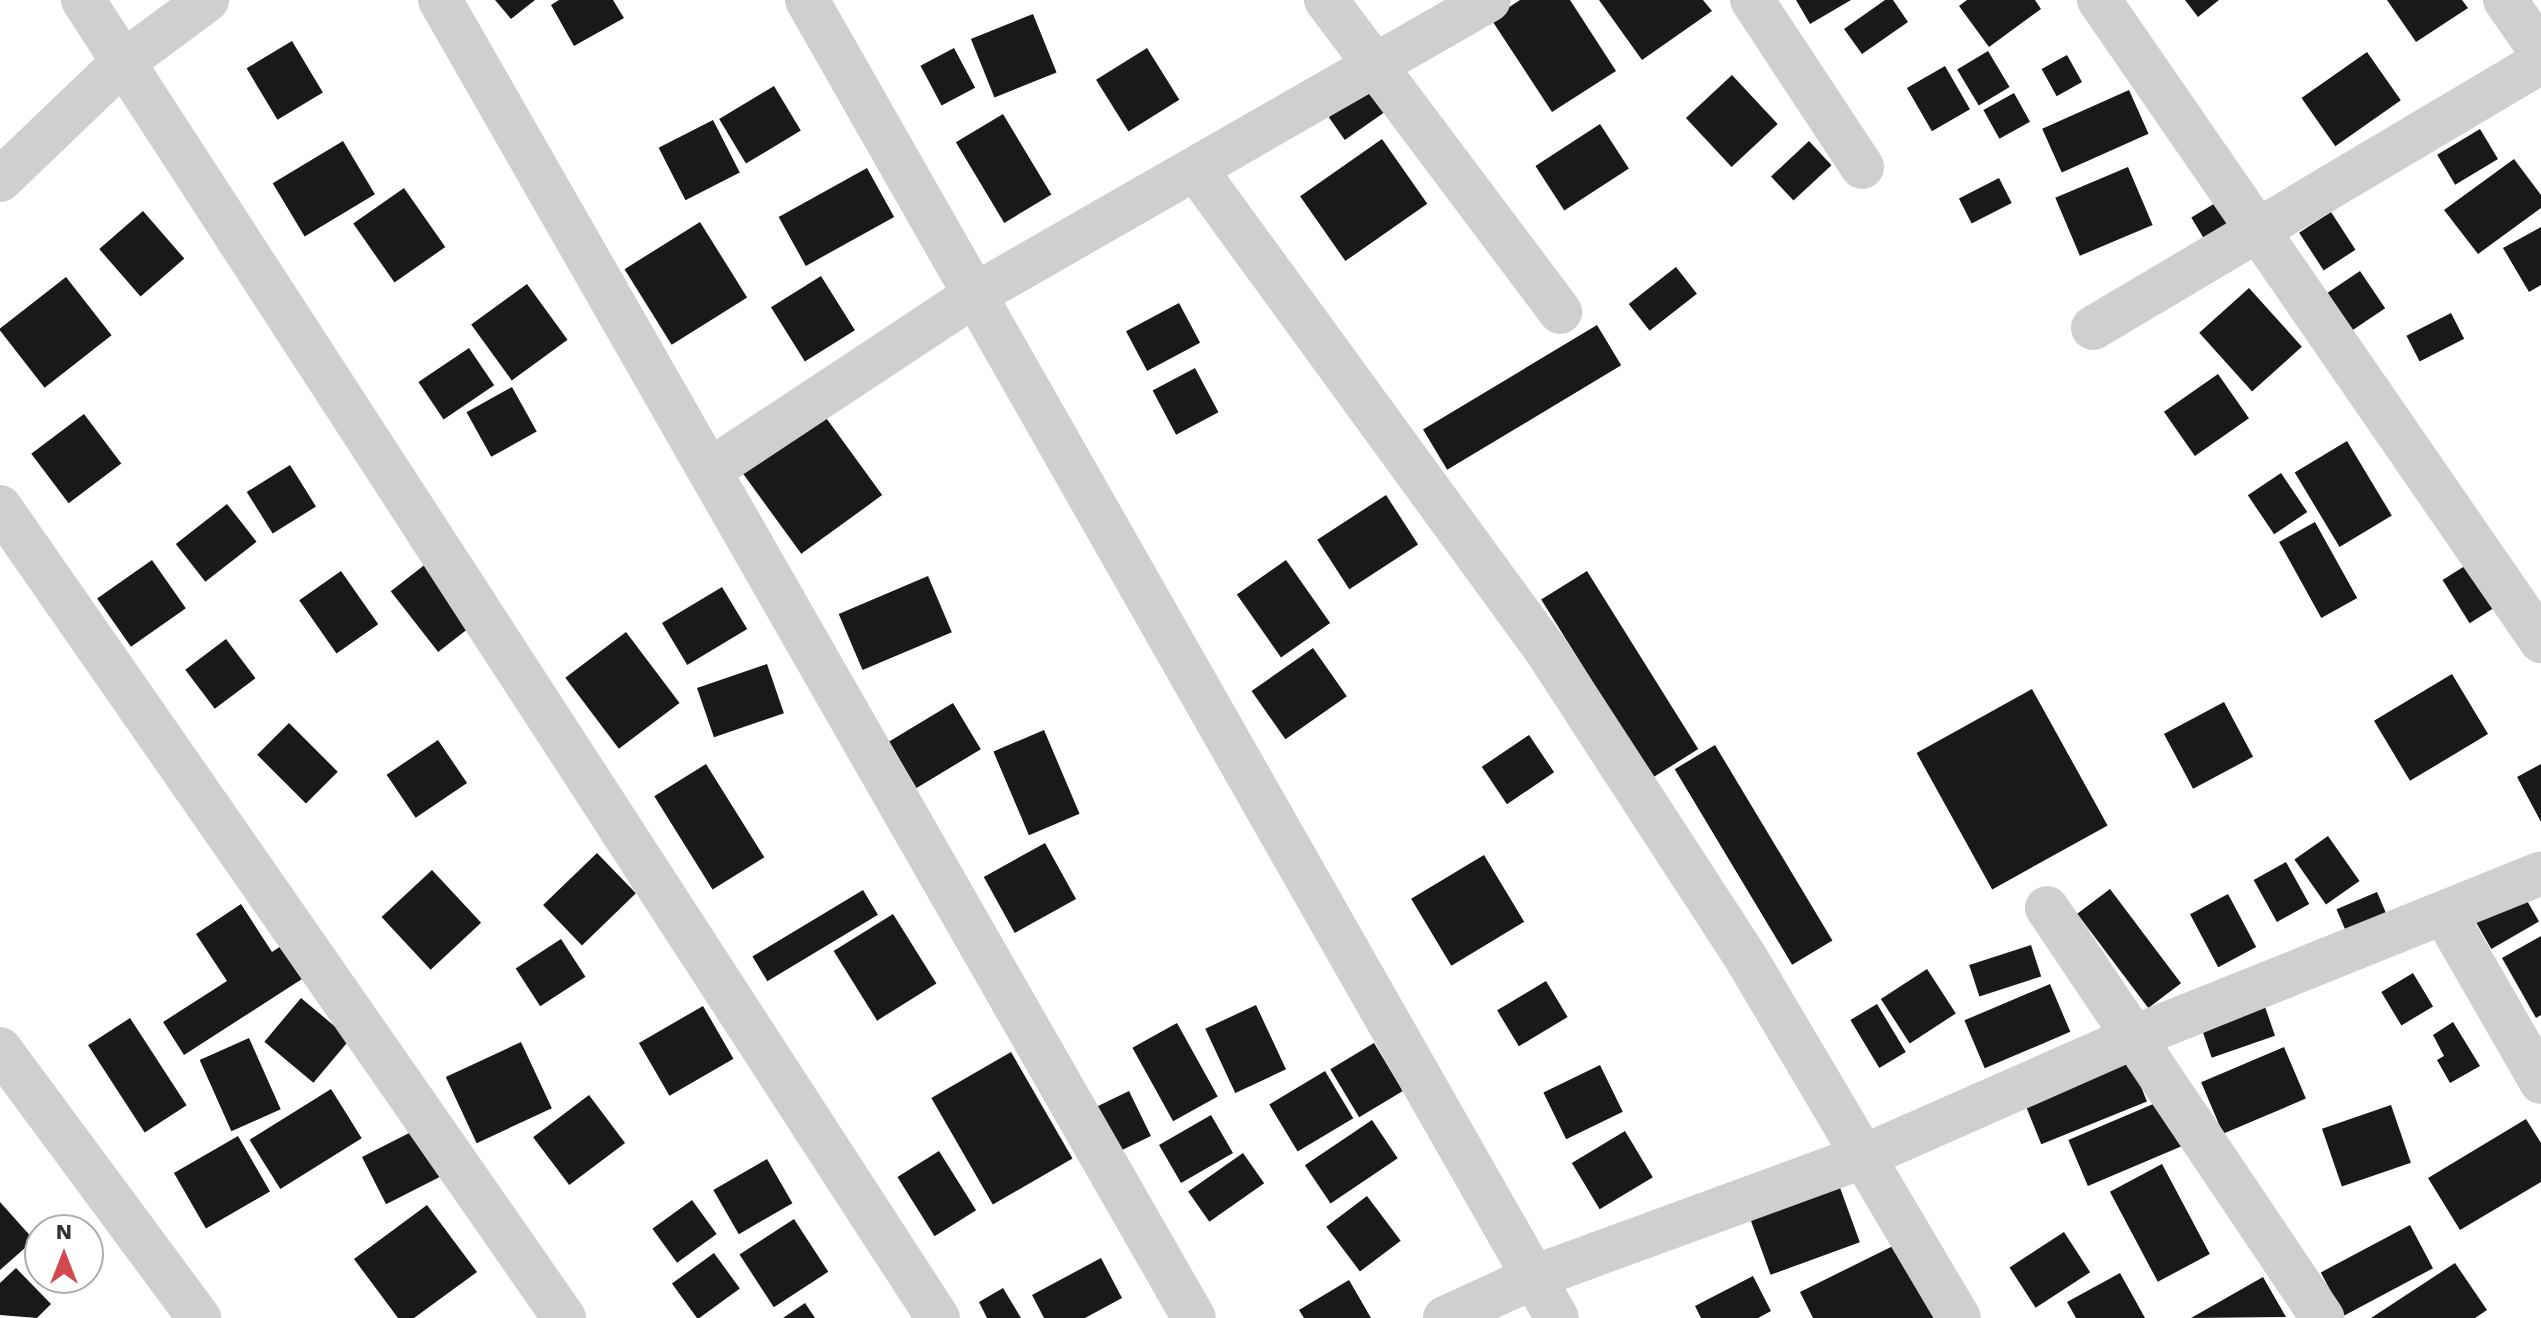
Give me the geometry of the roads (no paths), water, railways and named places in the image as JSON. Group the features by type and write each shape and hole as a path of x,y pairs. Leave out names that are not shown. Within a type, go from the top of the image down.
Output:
{"street":[{"path":"83,0 938,1318"},
{"path":"0,180 122,63 207,0"},
{"path":"440,0 713,468 1194,1318"},
{"path":"807,0 1557,1318"},
{"path":"1326,0 1560,312"},
{"path":"713,468 976,294 1376,68 1489,0"},
{"path":"1752,0 1862,167"},
{"path":"2099,0 2541,641"},
{"path":"2505,0 2541,52"},
{"path":"2093,328 2254,228 2541,62"},
{"path":"1196,170 1546,650 1746,958 1860,1158 1959,1318"},
{"path":"0,507 564,1318"},
{"path":"1445,1318 1534,1277 1860,1158 2139,1035 2541,873"},
{"path":"2047,908 2139,1035 2323,1318"},
{"path":"2444,913 2541,1082"},
{"path":"0,1049 199,1318"}]}
